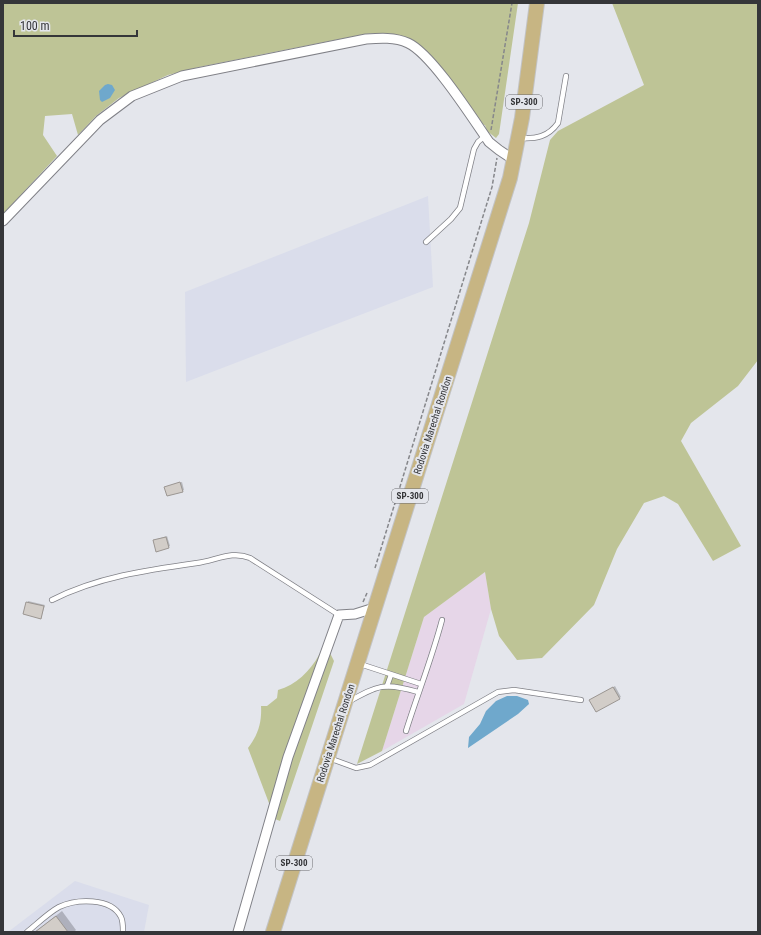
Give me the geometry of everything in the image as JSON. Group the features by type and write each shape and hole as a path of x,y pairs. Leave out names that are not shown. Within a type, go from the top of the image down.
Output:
{"main road":[{"name":"Rodovia Marechal Rondon","path":"274,932 343,705 504,199 518,138 537,3"}],"street":[{"path":"3,221 100,120 113,108 132,96 182,76 366,39 393,39 409,44 417,49 440,74 487,139 499,150 514,160"},
{"path":"238,932 288,757 339,615 355,614 374,608"}],"lane":[{"path":"518,138 541,137 554,128 558,123 566,76"},
{"path":"426,242 451,219 460,208 474,149 478,142 487,139"},
{"path":"52,600 88,584 152,569 198,563 224,556 239,555 250,558 339,615"},
{"path":"406,731 418,692 429,668 442,620"},
{"path":"357,663 421,684"},
{"path":"387,686 391,675"},
{"path":"343,705 371,689 387,686 418,692"},
{"path":"327,757 356,768 370,766 498,692 514,690 581,700"},
{"path":"27,932 59,907 90,900 97,901 116,910 122,917 123,932"}],"path":[{"path":"487,139 512,3"},
{"path":"375,568 492,187 499,150"},
{"path":"355,614 368,590"}],"shaded area":[{"path":"428,196 433,287 186,382 185,292"},
{"path":"485,572 491,609 464,704 382,751 424,617"},
{"path":"75,881 149,905 144,932 8,932"}],"green space":[{"path":"3,3 518,3 499,134 496,138 487,131 485,125 448,75 426,51 415,42 395,34 365,34 199,67 168,75 119,98 96,116 78,135 72,114 45,116 43,135 57,156 3,214"},
{"path":"612,3 758,3 758,360 738,386 691,423 681,441 741,546 713,561 678,504 664,496 644,503 617,549 594,605 542,658 517,660 499,636 491,609 485,572 424,617 382,751 357,764 529,223 550,140 558,131 644,85"},
{"path":"330,653 334,661 280,821 275,819 248,748 259,728 261,706 267,706 277,698 278,690 291,685 302,677 319,655"}],"water":[{"path":"108,84 112,85 115,90 110,98 102,102 100,100 99,91"},
{"path":"507,696 517,696 528,700 529,704 518,714 468,748 469,737 480,724 486,711 496,701"}],"building":[{"path":"180,482 183,492 167,496 164,487"},
{"path":"166,537 169,548 156,552 153,540"},
{"path":"26,602 44,606 41,619 23,614"},
{"path":"613,687 620,699 596,712 589,700"},
{"path":"56,916 68,932 35,932"}]}
